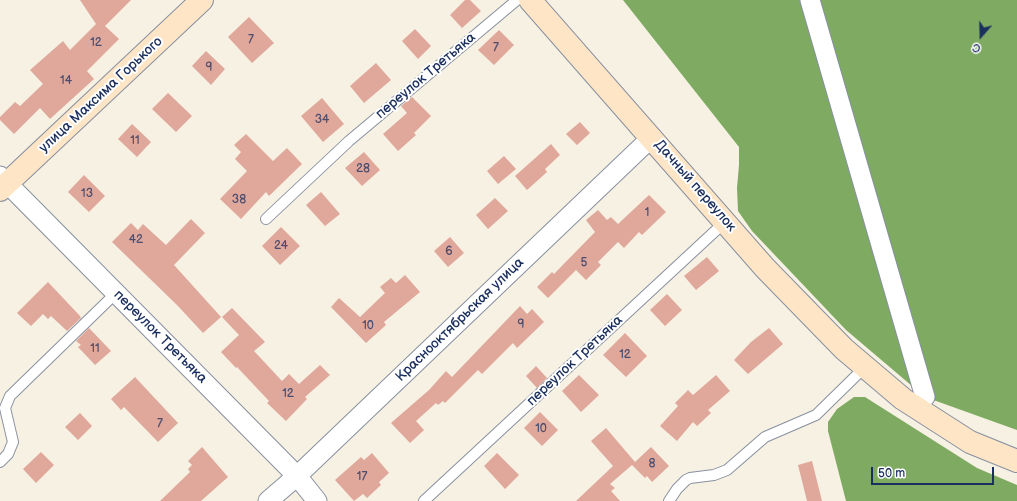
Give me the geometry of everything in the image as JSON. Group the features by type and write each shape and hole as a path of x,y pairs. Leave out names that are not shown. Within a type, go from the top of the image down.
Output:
{"main road":[{"name":"улица Максима Горького","path":"2,183 202,0"},
{"name":"Дачный переулок","path":"530,0 766,268 844,349 903,400 970,442 1017,462"}],"street":[{"path":"810,0 926,397"},
{"name":"Краснооктябрьская улица","path":"268,501 297,476 652,137"},
{"name":"переулок Третьяка","path":"2,183 116,293 297,476 317,501"}],"lane":[{"name":"переулок Третьяка","path":"266,219 354,137 517,0"},
{"name":"переулок Третьяка","path":"424,501 726,221"},
{"path":"0,462 8,454 13,442 5,408 10,396 116,293"},
{"path":"668,501 676,489 690,478 714,475 727,470 764,437 816,415 865,367"}],"green space":[{"path":"623,0 1017,0 1017,430 925,397 846,330 752,231 738,211 737,188 739,147"},
{"path":"854,397 865,397 977,468 1017,485 1017,501 846,501 828,431 828,422 837,409"}],"building":[{"path":"80,0 131,0 105,26 119,39 87,71 94,79 50,119 40,108 14,134 0,120 0,117 15,102 20,106 43,84 30,70 63,41 70,50 96,24"},
{"path":"465,0 470,0 481,11 462,28 450,15"},
{"path":"249,17 274,43 252,63 228,37"},
{"path":"415,29 431,46 418,59 402,41"},
{"path":"499,30 514,45 494,65 478,50"},
{"path":"206,51 225,69 211,85 192,66"},
{"path":"376,63 391,80 364,103 350,86"},
{"path":"168,93 192,116 176,132 152,109"},
{"path":"412,97 431,116 414,133 416,135 398,151 383,134 407,113 401,106"},
{"path":"322,98 344,124 323,142 301,116"},
{"path":"580,122 590,133 577,145 566,134"},
{"path":"132,124 151,142 137,157 118,139"},
{"path":"246,134 273,161 287,148 302,164 269,196 266,192 241,219 220,199 247,171 235,159 241,152 234,145"},
{"path":"551,144 560,155 545,169 547,172 527,190 515,176"},
{"path":"364,152 380,170 362,186 345,168"},
{"path":"504,156 516,169 498,184 487,171"},
{"path":"84,175 105,196 89,212 68,192"},
{"path":"321,192 340,214 325,226 306,205"},
{"path":"649,195 666,212 642,235 639,232 624,248 618,242 598,262 601,265 586,280 576,270 548,298 537,287 552,272 554,274 595,232 586,220 598,210 607,220 611,217 618,224"},
{"path":"495,198 508,211 488,229 476,215"},
{"path":"191,219 205,233 174,265 221,317 203,333 177,305 112,242 131,223 138,230 143,224 166,245"},
{"path":"281,227 300,246 280,265 262,246"},
{"path":"450,237 464,253 448,267 434,251"},
{"path":"707,257 719,271 696,290 684,276"},
{"path":"405,275 420,292 384,322 386,325 366,343 331,307 339,298 360,317 385,293 380,287 391,278 396,283"},
{"path":"48,282 81,318 67,331 51,316 48,319 43,314 31,326 17,313"},
{"path":"667,294 682,310 665,326 650,310"},
{"path":"520,306 527,314 532,309 544,322 517,348 513,343 482,374 478,370 445,403 443,401 438,405 436,403 416,421 424,430 410,443 391,423 429,390 446,371 452,377"},
{"path":"232,308 265,342 254,351 282,381 289,374 299,384 320,365 330,375 305,397 307,399 286,421 267,403 269,401 221,352 239,335 222,317"},
{"path":"89,328 111,351 95,365 78,347 81,345 76,341"},
{"path":"769,328 783,344 748,374 734,360 751,342"},
{"path":"625,333 647,356 626,377 603,355"},
{"path":"536,366 547,378 537,388 526,376"},
{"path":"579,375 599,395 581,412 562,391"},
{"path":"716,375 730,391 708,410 711,413 697,426 693,422 677,441 660,426 678,406 675,403 688,390 693,395"},
{"path":"135,377 178,423 158,442 124,407 121,410 111,399"},
{"path":"540,412 558,430 542,446 524,428"},
{"path":"80,413 92,426 78,440 65,427"},
{"path":"606,428 635,462 651,447 669,466 652,482 647,476 645,478 632,465 610,484 615,488 611,491 620,501 576,501 613,466 591,441"},
{"path":"202,447 228,477 201,501 160,501 190,472 188,469 192,465 188,461"},
{"path":"41,452 54,465 36,483 23,469"},
{"path":"372,453 389,473 379,482 381,485 367,498 363,494 354,501 335,480 361,457 364,460"},
{"path":"497,453 519,475 505,489 484,466"},
{"path":"812,461 822,501 807,501 798,465"}]}
